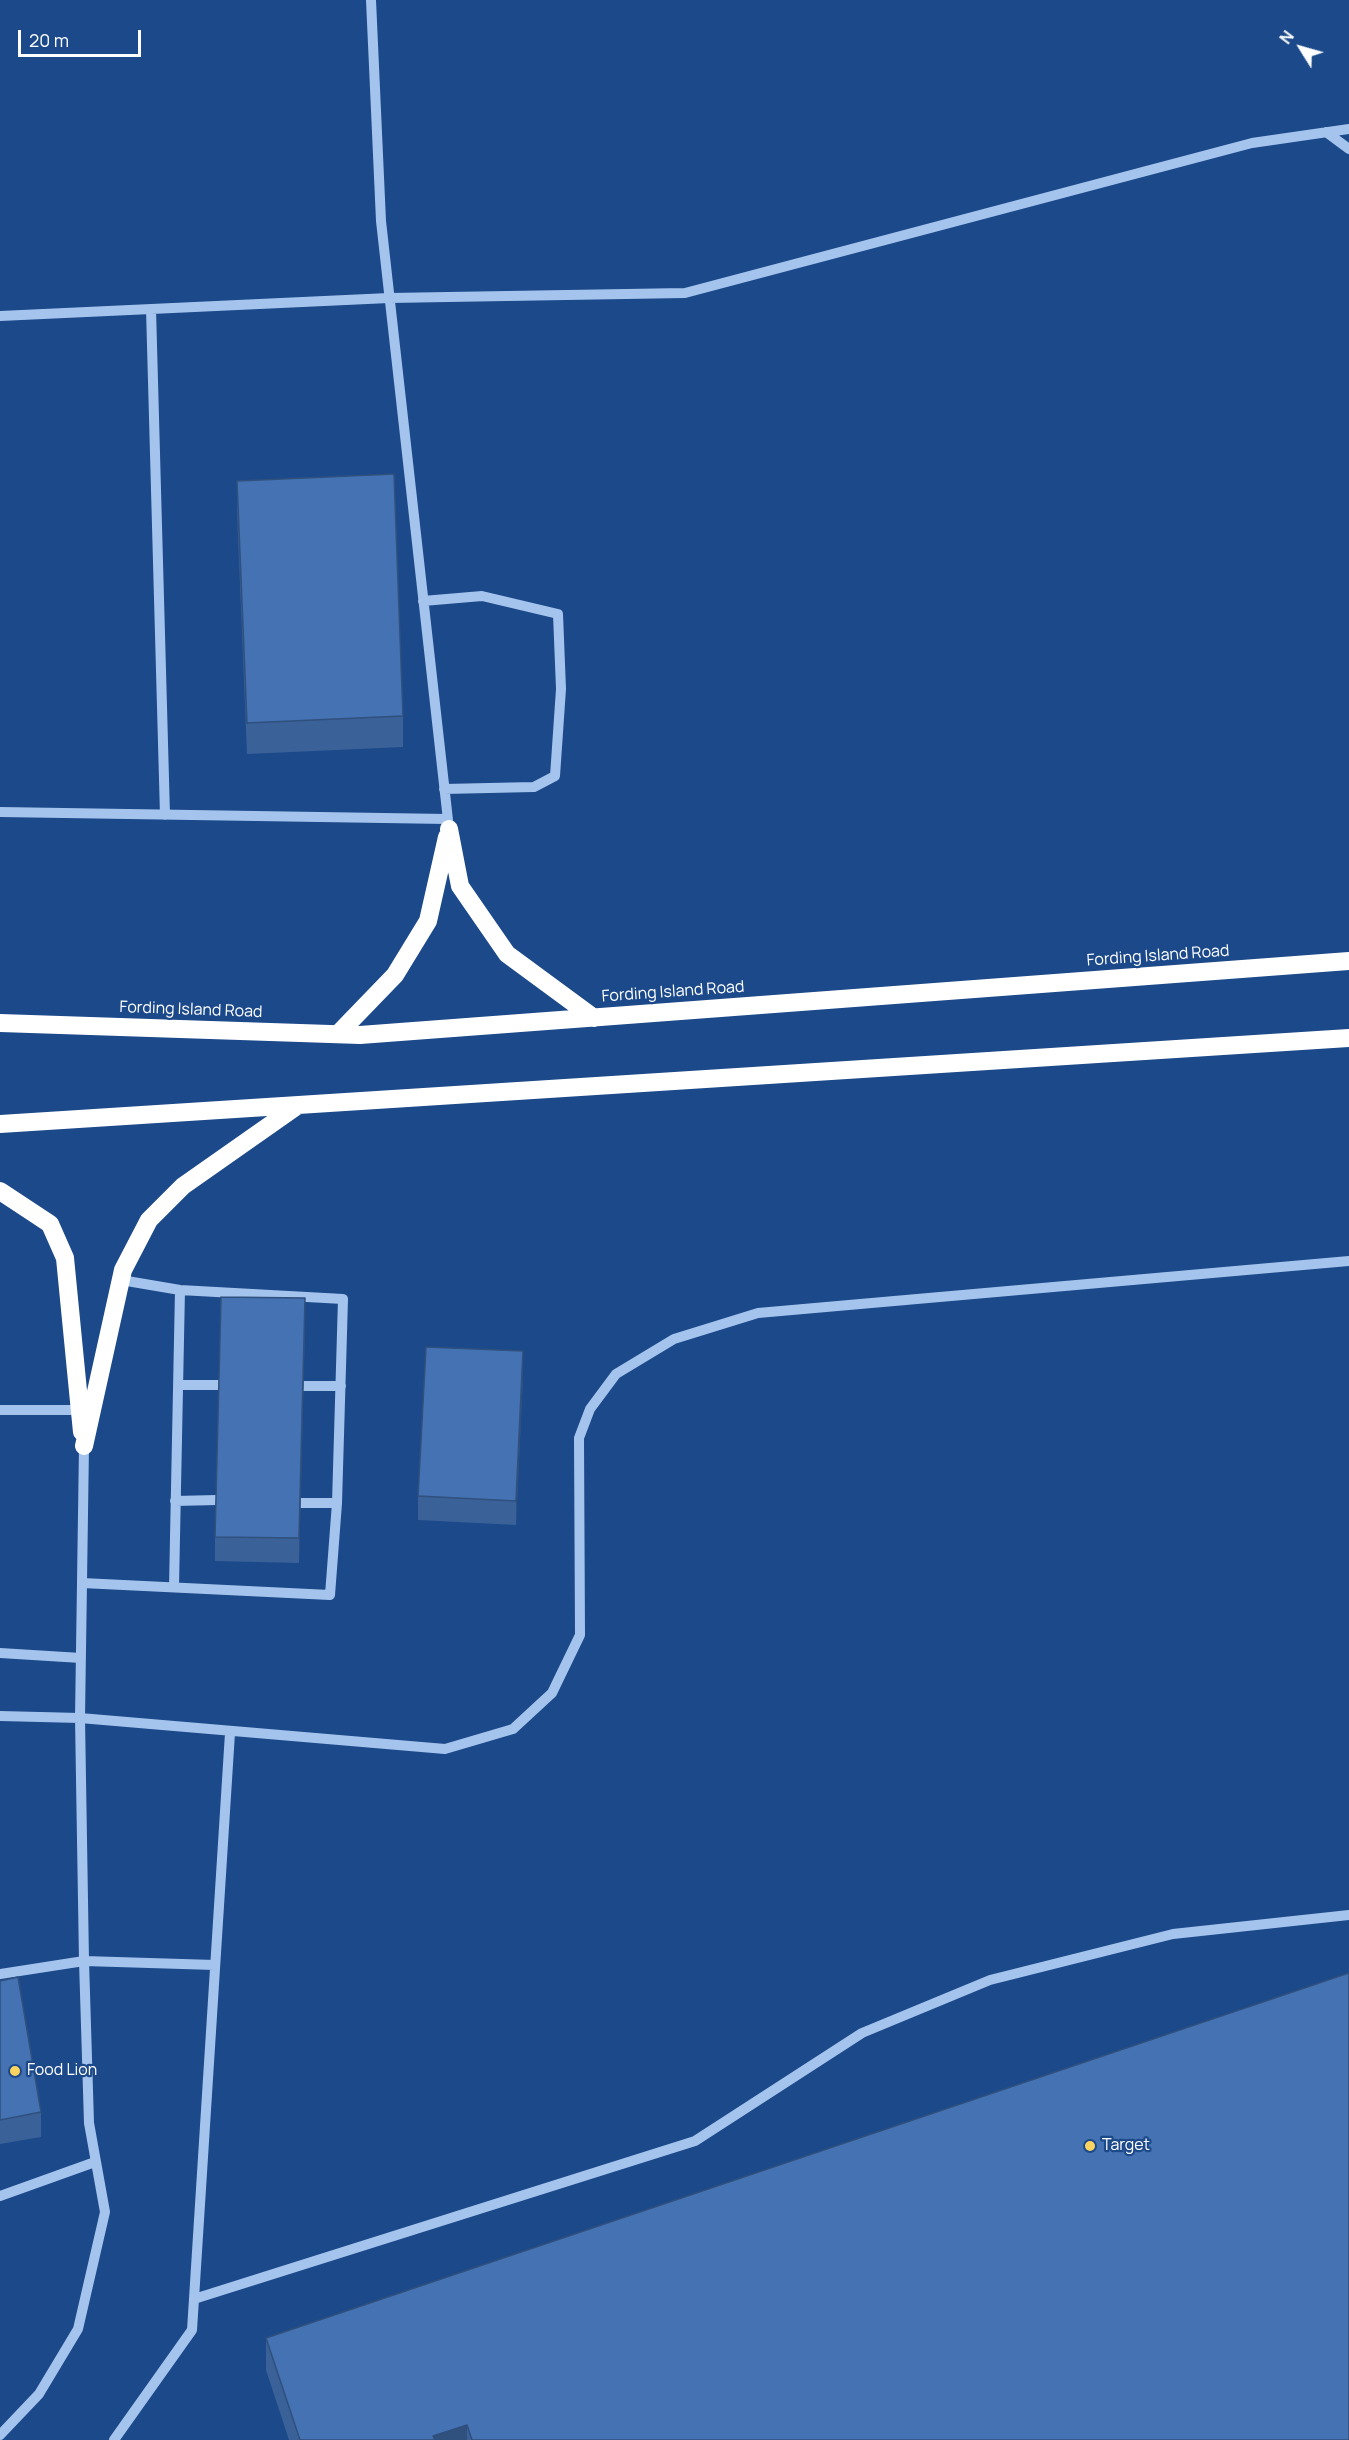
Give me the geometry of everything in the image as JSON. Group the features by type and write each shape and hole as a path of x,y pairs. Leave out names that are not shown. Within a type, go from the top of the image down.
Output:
{"highway":[{"path":"448,824 460,886 507,954 594,1018"},
{"path":"338,1034 395,975 428,921 448,824"},
{"name":"Fording Island Road","path":"0,1023 360,1035 1349,961"},
{"path":"0,1124 1349,1038"},
{"path":"86,1410 123,1270 149,1220 183,1186 298,1106"},
{"path":"0,1191 50,1224 65,1258 86,1410 84,1446"}],"street":[{"path":"0,812 448,824 381,221 371,0"},
{"path":"0,316 389,298 685,293 1252,143 1349,129"},
{"path":"1326,132 1349,150"},
{"path":"151,309 165,815"},
{"path":"423,601 482,596 558,614 561,688 555,776 534,786 444,789"},
{"path":"0,1716 80,1718 230,1733 446,1749 513,1729 552,1693 580,1635 579,1438 590,1409 616,1374 675,1340 758,1313 1349,1261"},
{"path":"82,1583 330,1594 337,1503 343,1299 180,1290 121,1280"},
{"path":"174,1587 180,1290"},
{"path":"178,1385 220,1385"},
{"path":"303,1386 341,1386"},
{"path":"0,1410 86,1410"},
{"path":"0,2435 39,2394 78,2329 105,2212 89,2123 84,1961 80,1718 84,1446"},
{"path":"175,1501 217,1500"},
{"path":"301,1503 337,1503"},
{"path":"0,1653 81,1658"},
{"path":"120,2438 192,2330 230,1733"},
{"path":"194,2299 695,2141 862,2034 990,1980 1173,1934 1349,1915"},
{"path":"0,1974 84,1961 215,1965"},
{"path":"0,2196 95,2162"}],"building":[{"path":"394,474 403,716 247,723 237,481"},
{"path":"221,1297 305,1298 299,1538 215,1537"},
{"path":"426,1347 523,1351 516,1501 418,1496"},
{"path":"1349,1973 1349,2440 472,2440 467,2425 433,2436 435,2440 300,2440 266,2338"},
{"name":"Food Lion","path":"18,1977 41,2112 0,2120 0,1981"}],"place":[{"name":"Food Lion","path":"15,2071"},
{"name":"Target","path":"1090,2146"}]}
